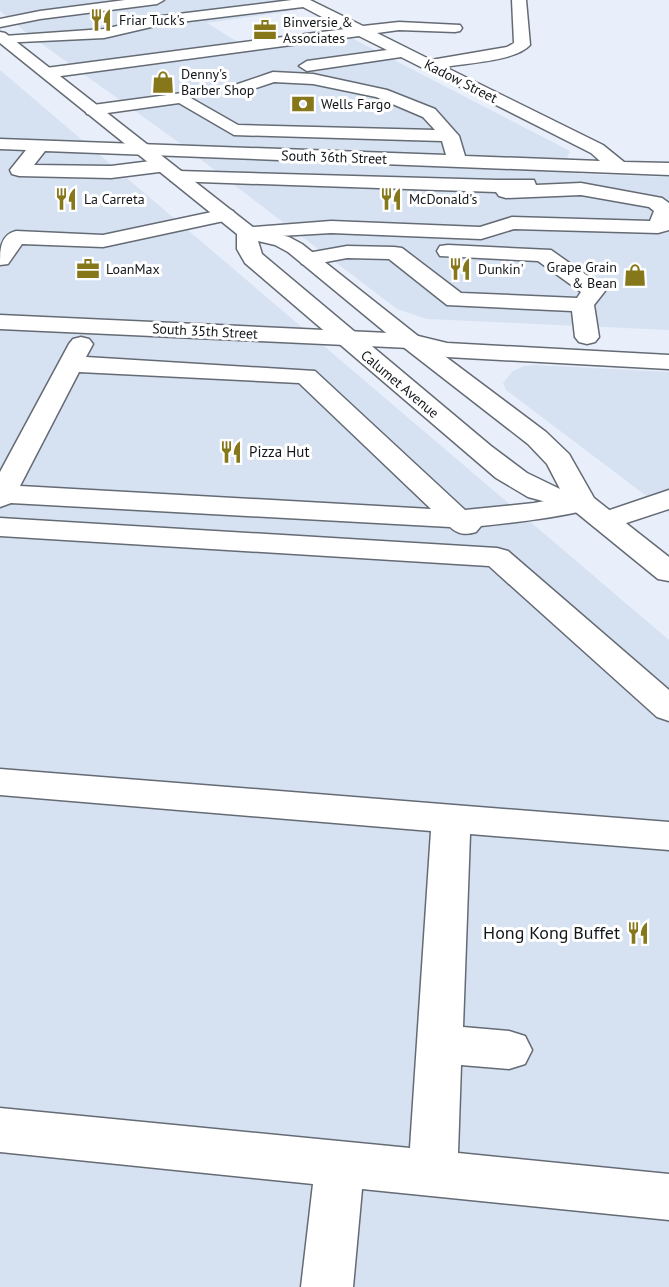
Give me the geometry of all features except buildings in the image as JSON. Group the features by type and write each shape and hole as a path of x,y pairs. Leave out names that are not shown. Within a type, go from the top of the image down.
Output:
{"street":[{"path":"1,33 40,15 157,0"},
{"path":"238,0 253,9"},
{"path":"428,65 511,51 522,45 519,0"},
{"path":"1,33 107,33 140,28 162,21 302,2"},
{"name":"Kadow Street","path":"302,2 597,149 619,167"},
{"path":"135,3 162,21"},
{"path":"46,73 399,26 455,28"},
{"name":"Calumet Avenue","path":"1,33 46,73 247,232 289,244 545,445 569,475 582,503"},
{"path":"307,66 403,52"},
{"path":"221,90 241,88 260,92 324,94 348,87 381,93 429,112 450,136 457,161"},
{"path":"93,110 182,98 202,93"},
{"path":"182,98 234,130 450,136"},
{"name":"South 36th Street","path":"0,144 669,169"},
{"path":"40,146 19,170 170,171 278,181 497,186 561,182 662,196"},
{"path":"497,186 503,163"},
{"path":"278,181 288,184 522,193 544,198 662,196"},
{"path":"247,232 331,227 481,233 512,223 663,225 665,210 662,196"},
{"path":"0,259 16,237 103,241 226,215"},
{"name":"Calumet Avenue","path":"247,232 247,245 253,258 515,479 545,495 582,503 669,572"},
{"path":"309,259 346,252 394,253 418,250 543,255 594,291 583,305 587,336"},
{"path":"394,253 455,300 583,305"},
{"name":"South 35th Street","path":"0,322 410,341 447,350 669,362"},
{"path":"90,326 4,484 459,519 534,512 582,503"},
{"name":"South 35th Street","path":"410,341 424,335 468,332 669,340"},
{"path":"70,364 306,376 497,557 669,709"},
{"path":"605,521 669,499"},
{"path":"0,527 497,557"},
{"path":"0,782 669,836"},
{"path":"433,1173 451,818"},
{"path":"440,1044 509,1050"},
{"path":"0,1130 669,1197"},
{"path":"327,1287 340,1164"}],"shaded area":[{"path":"0,0 278,0 297,10 207,23 241,44 338,31 568,150 570,152 567,157 580,174 669,177 669,330 427,319 397,309 174,139 28,34 0,11"},
{"path":"0,70 669,640 669,1287 0,1287"},
{"path":"524,366 669,372 669,513 506,390 503,383 513,371"}],"place":[{"name":"Friar Tuck's","path":"101,20"},
{"name":"Binversie & Associates","path":"265,30"},
{"name":"Denny's Barber Shop","path":"163,82"},
{"name":"Wells Fargo","path":"303,104"},
{"name":"La Carreta","path":"66,199"},
{"name":"McDonald's","path":"391,199"},
{"name":"LoanMax","path":"88,269"},
{"name":"Dunkin'","path":"460,269"},
{"name":"Grape Grain & Bean","path":"635,275"},
{"name":"Pizza Hut","path":"231,452"},
{"name":"Hong Kong Buffet","path":"638,933"}]}
